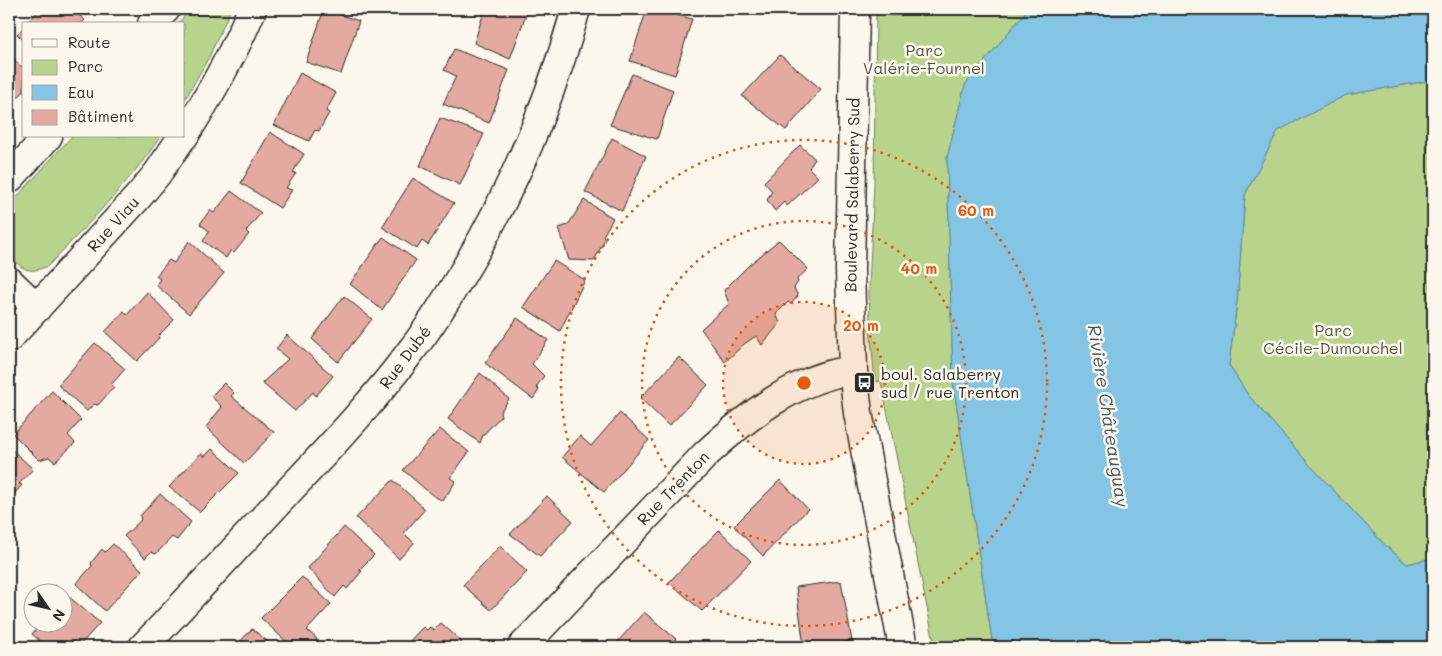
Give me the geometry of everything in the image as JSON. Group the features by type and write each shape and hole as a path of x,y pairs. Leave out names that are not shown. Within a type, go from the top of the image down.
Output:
{"street":[{"path":"154,22 166,9"},
{"name":"Rue Viau","path":"185,134 226,65 252,9"},
{"name":"Rue Dubé","path":"143,647 344,432 415,346 435,318 476,250 515,177 538,124 560,65 576,9"},
{"name":"Boulevard Salaberry Sud","path":"855,9 850,270 853,370 861,431 903,647"},
{"path":"9,179 46,138"},
{"name":"Rue Viau","path":"9,338 138,197 183,138"},
{"path":"9,281 37,308"},
{"name":"Rue Trenton","path":"522,647 727,434 743,421 793,389 827,375 853,370"}],"green space":[{"path":"191,9 231,9 209,57 185,99 185,22 179,22"},
{"name":"Parc Valérie-Fournel","path":"876,9 1028,9 965,85 947,158 953,382 993,647 935,647 881,381 875,382 870,328 869,286 874,184"},
{"name":"Parc Cécile-Dumouchel","path":"1433,80 1433,558 1407,564 1385,545 1309,464 1248,395 1229,365 1237,302 1245,195 1278,130 1346,95"},
{"path":"70,138 160,138 121,187 48,266 35,270 26,269 9,256 9,206"}],"water":[{"name":"Rivière Châteauguay","path":"1028,9 1433,9 1433,80 1346,95 1278,131 1245,195 1237,302 1229,365 1248,395 1385,545 1407,564 1433,558 1433,647 993,647 953,382 947,158 965,85"}],"building":[{"path":"40,9 72,9 85,20 83,22 28,22"},
{"path":"324,9 359,21 341,74 306,62"},
{"path":"485,9 528,9 510,59 474,43"},
{"path":"647,9 654,9 692,19 675,75 630,61"},
{"path":"22,29 22,39 17,34"},
{"path":"454,49 509,70 489,123 443,104 456,76 444,70"},
{"path":"9,54 22,67 22,93 9,107"},
{"path":"780,55 821,89 786,130 742,96"},
{"path":"300,73 336,93 326,111 329,113 319,131 315,130 309,141 274,125"},
{"path":"632,74 673,90 657,139 610,125"},
{"path":"440,118 484,134 460,185 420,166"},
{"path":"270,132 304,154 293,172 296,173 286,188 292,190 280,208 241,183"},
{"path":"612,138 646,156 622,211 585,192"},
{"path":"800,145 815,159 809,168 818,177 787,206 784,202 775,211 767,200 772,191 764,182"},
{"path":"413,178 454,203 428,245 422,241 417,249 382,227"},
{"path":"231,191 261,213 246,231 249,234 234,253 231,250 226,258 203,241 209,231 200,224 210,210 214,213"},
{"path":"584,200 613,218 603,236 605,239 594,261 569,260 559,228 568,225"},
{"path":"383,237 416,260 382,310 350,284"},
{"path":"779,240 808,269 797,279 798,282 794,288 798,296 791,304 788,302 776,314 780,323 762,345 756,336 744,344 725,362 701,329 729,304 724,290 748,266"},
{"path":"189,241 224,273 189,314 156,285 160,279 156,276 169,260 174,263"},
{"path":"554,261 585,280 560,331 523,307"},
{"path":"147,292 174,320 137,361 105,332 124,311 127,315"},
{"path":"344,296 372,319 338,362 312,339"},
{"path":"517,318 548,340 532,364 544,376 536,387 539,390 533,399 485,363"},
{"path":"287,335 333,376 316,396 313,392 295,411 262,383 288,359 276,349"},
{"path":"95,343 125,369 111,385 114,387 98,405 94,404 87,411 58,385"},
{"path":"679,357 708,385 669,426 640,398"},
{"path":"480,373 509,399 500,412 501,416 483,435 480,443 448,419"},
{"path":"224,383 234,393 231,396 274,432 244,463 206,427 222,407 211,396"},
{"path":"52,391 81,420 68,435 75,443 55,462 49,457 39,460 13,434"},
{"path":"620,413 649,440 604,492 562,457 580,436 591,446"},
{"path":"440,429 469,452 450,478 456,481 443,501 432,495 403,470"},
{"path":"9,447 33,469 19,484 22,485 9,500"},
{"path":"212,449 239,473 200,512 169,487 201,453 204,457"},
{"path":"393,480 425,509 404,533 414,543 399,559 356,518"},
{"path":"780,480 808,509 763,556 734,526"},
{"path":"160,494 191,522 177,540 172,537 156,554 151,552 145,558 124,536 141,520 140,516"},
{"path":"547,496 573,521 540,556 510,534"},
{"path":"344,527 374,555 359,570 362,571 347,589 344,586 335,597 308,568"},
{"path":"719,530 751,561 702,611 669,582"},
{"path":"113,544 142,570 105,611 76,584 92,566 91,563 102,549 105,552"},
{"path":"500,546 527,572 491,610 463,585"},
{"path":"302,577 331,604 307,630 317,639 309,647 292,647 261,618"},
{"path":"841,581 852,641 819,647 804,647 796,587"},
{"path":"72,599 100,623 78,647 47,647 32,634 72,634"},
{"path":"644,612 676,639 668,647 613,647"},
{"path":"441,623 462,642 457,647 404,647 423,627 427,630 430,627 434,630"},
{"path":"252,629 275,647 235,647"}],"place":[{"name":"boul. Salaberry sud / rue Trenton","path":"865,383"}]}
